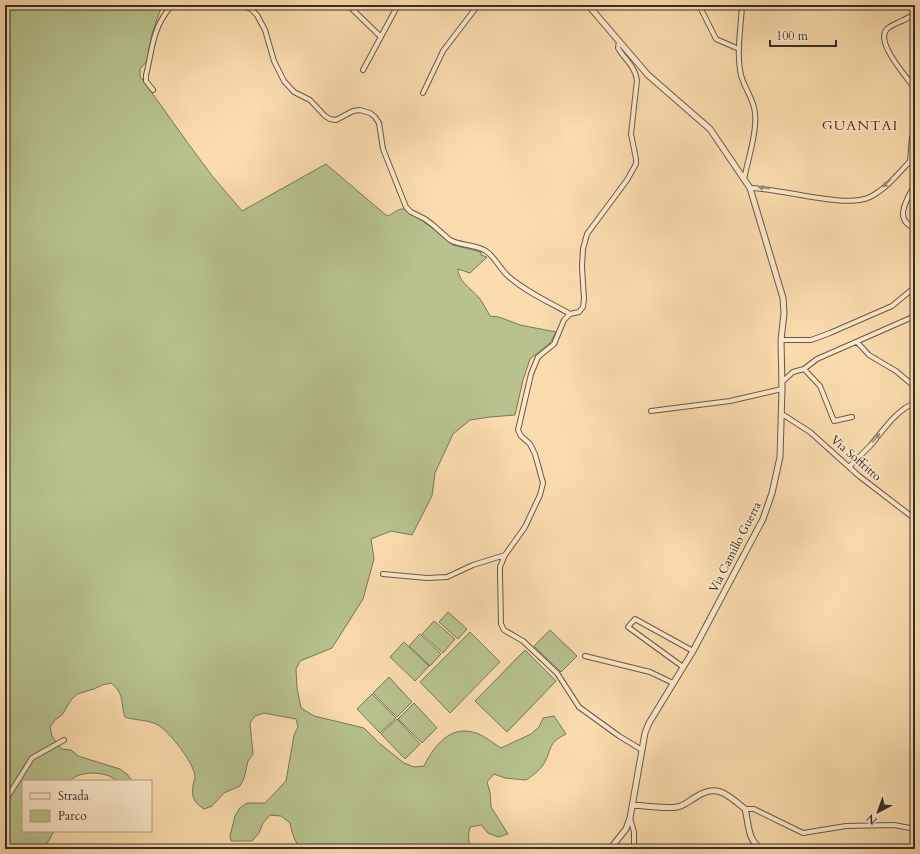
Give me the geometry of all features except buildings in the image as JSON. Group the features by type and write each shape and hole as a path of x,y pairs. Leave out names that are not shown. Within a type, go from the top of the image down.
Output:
{"street":[{"path":"153,90 146,81 146,75 154,34 172,5"},
{"path":"241,5 251,9 257,15 278,70 284,81 294,92 310,100 330,119 336,120 353,111 360,110 370,113 376,117 379,123 383,149 404,203 411,212 425,219 454,243 485,250 492,256 507,276 522,287 570,314"},
{"path":"348,5 381,37"},
{"path":"363,70 398,5"},
{"path":"423,93 443,52 478,5"},
{"name":"Via Camillo Guerra","path":"588,5 648,75 710,129 750,188 783,298 784,313 781,340 782,414 780,425 780,457 772,493 763,519 693,651 649,723 645,733 630,818 626,829 610,849"},
{"path":"699,5 716,39 739,48"},
{"path":"742,5 739,48 741,77 752,101 755,112 755,124 744,179"},
{"path":"909,17 888,28 884,34 888,52 915,89"},
{"path":"619,41 618,45 620,50 636,73 631,134 636,164 630,176 587,234 583,249 582,267 583,307 579,312 570,314 560,326 554,344 538,357 531,374 518,430 521,436 530,444 535,454 543,483 540,495 525,526 505,555 500,567 501,624 508,633 523,641 557,673 579,707 619,736 642,750"},
{"path":"915,129 912,137 910,161 915,168"},
{"path":"750,188 764,188 812,197 854,201 861,200 881,190 915,156"},
{"path":"915,184 905,203 902,216 906,223 915,228"},
{"path":"781,340 811,340 830,333 892,306 915,286"},
{"path":"782,382 793,372 804,369 817,359 915,316"},
{"path":"858,342 869,355 896,371 915,387"},
{"path":"804,369 820,386 834,421 852,417"},
{"path":"651,412 730,401 782,389"},
{"path":"850,466 869,447 890,422 909,405 915,403"},
{"name":"Via Soffritto","path":"782,414 810,432 868,483 915,519"},
{"path":"383,574 427,578 447,576 473,565 505,555"},
{"path":"683,667 628,627 635,620 693,651"},
{"path":"585,656 650,672 673,683"},
{"path":"915,725 915,750"},
{"path":"5,801 32,758 64,740"},
{"path":"633,805 676,807 685,804 703,792 711,790 724,793 745,809 754,809 804,833 846,826 894,824 915,829"},
{"path":"745,809 749,832 757,846 762,849"},
{"path":"630,818 634,832 634,849"}],"green space":[{"path":"5,5 162,5 152,34 147,61 140,69 140,76 213,177 242,211 326,164 387,216 400,209 405,209 430,226 453,245 481,252 481,255 487,257 470,273 458,269 461,279 479,298 490,316 499,317 520,325 556,332 550,343 530,359 523,380 515,415 470,420 453,434 435,473 432,496 412,535 391,531 371,539 374,559 363,599 332,648 300,661 296,669 297,688 301,708 314,716 364,728 379,743 404,763 414,767 424,766 434,749 447,736 463,731 473,732 483,736 501,748 531,734 539,727 543,718 554,716 566,734 555,741 543,765 526,780 505,778 494,774 487,782 490,792 491,807 508,834 498,837 488,833 481,825 470,827 468,838 473,849 301,849 294,837 290,823 281,816 270,815 263,823 259,833 252,841 231,841 230,836 235,816 240,808 247,803 265,803 286,781 294,735 298,727 296,719 264,713 255,716 250,723 253,754 248,761 244,778 240,786 224,793 212,806 204,809 198,805 193,797 195,777 194,771 181,748 163,728 158,725 125,717 120,695 111,683 77,694 71,700 62,715 55,720 50,727 52,736 61,749 71,750 78,756 120,769 127,774 131,780 115,780 107,775 93,773 80,775 71,780 22,780 22,832 53,832 44,849 5,849"},
{"path":"448,612 467,629 458,639 439,622"},
{"path":"434,621 455,639 443,653 422,634"},
{"path":"550,630 577,656 561,672 534,646"},
{"path":"470,632 500,662 450,713 420,682"},
{"path":"420,634 441,654 430,666 409,646"},
{"path":"404,642 429,666 415,681 390,657"},
{"path":"525,650 556,681 507,732 475,701"},
{"path":"389,677 412,702 397,717 373,693"},
{"path":"372,694 396,718 380,733 357,709"},
{"path":"414,703 437,728 422,743 398,719"},
{"path":"397,719 420,744 405,759 381,734"}],"district":[{"name":"GUANTAI","path":"860,125"}]}
